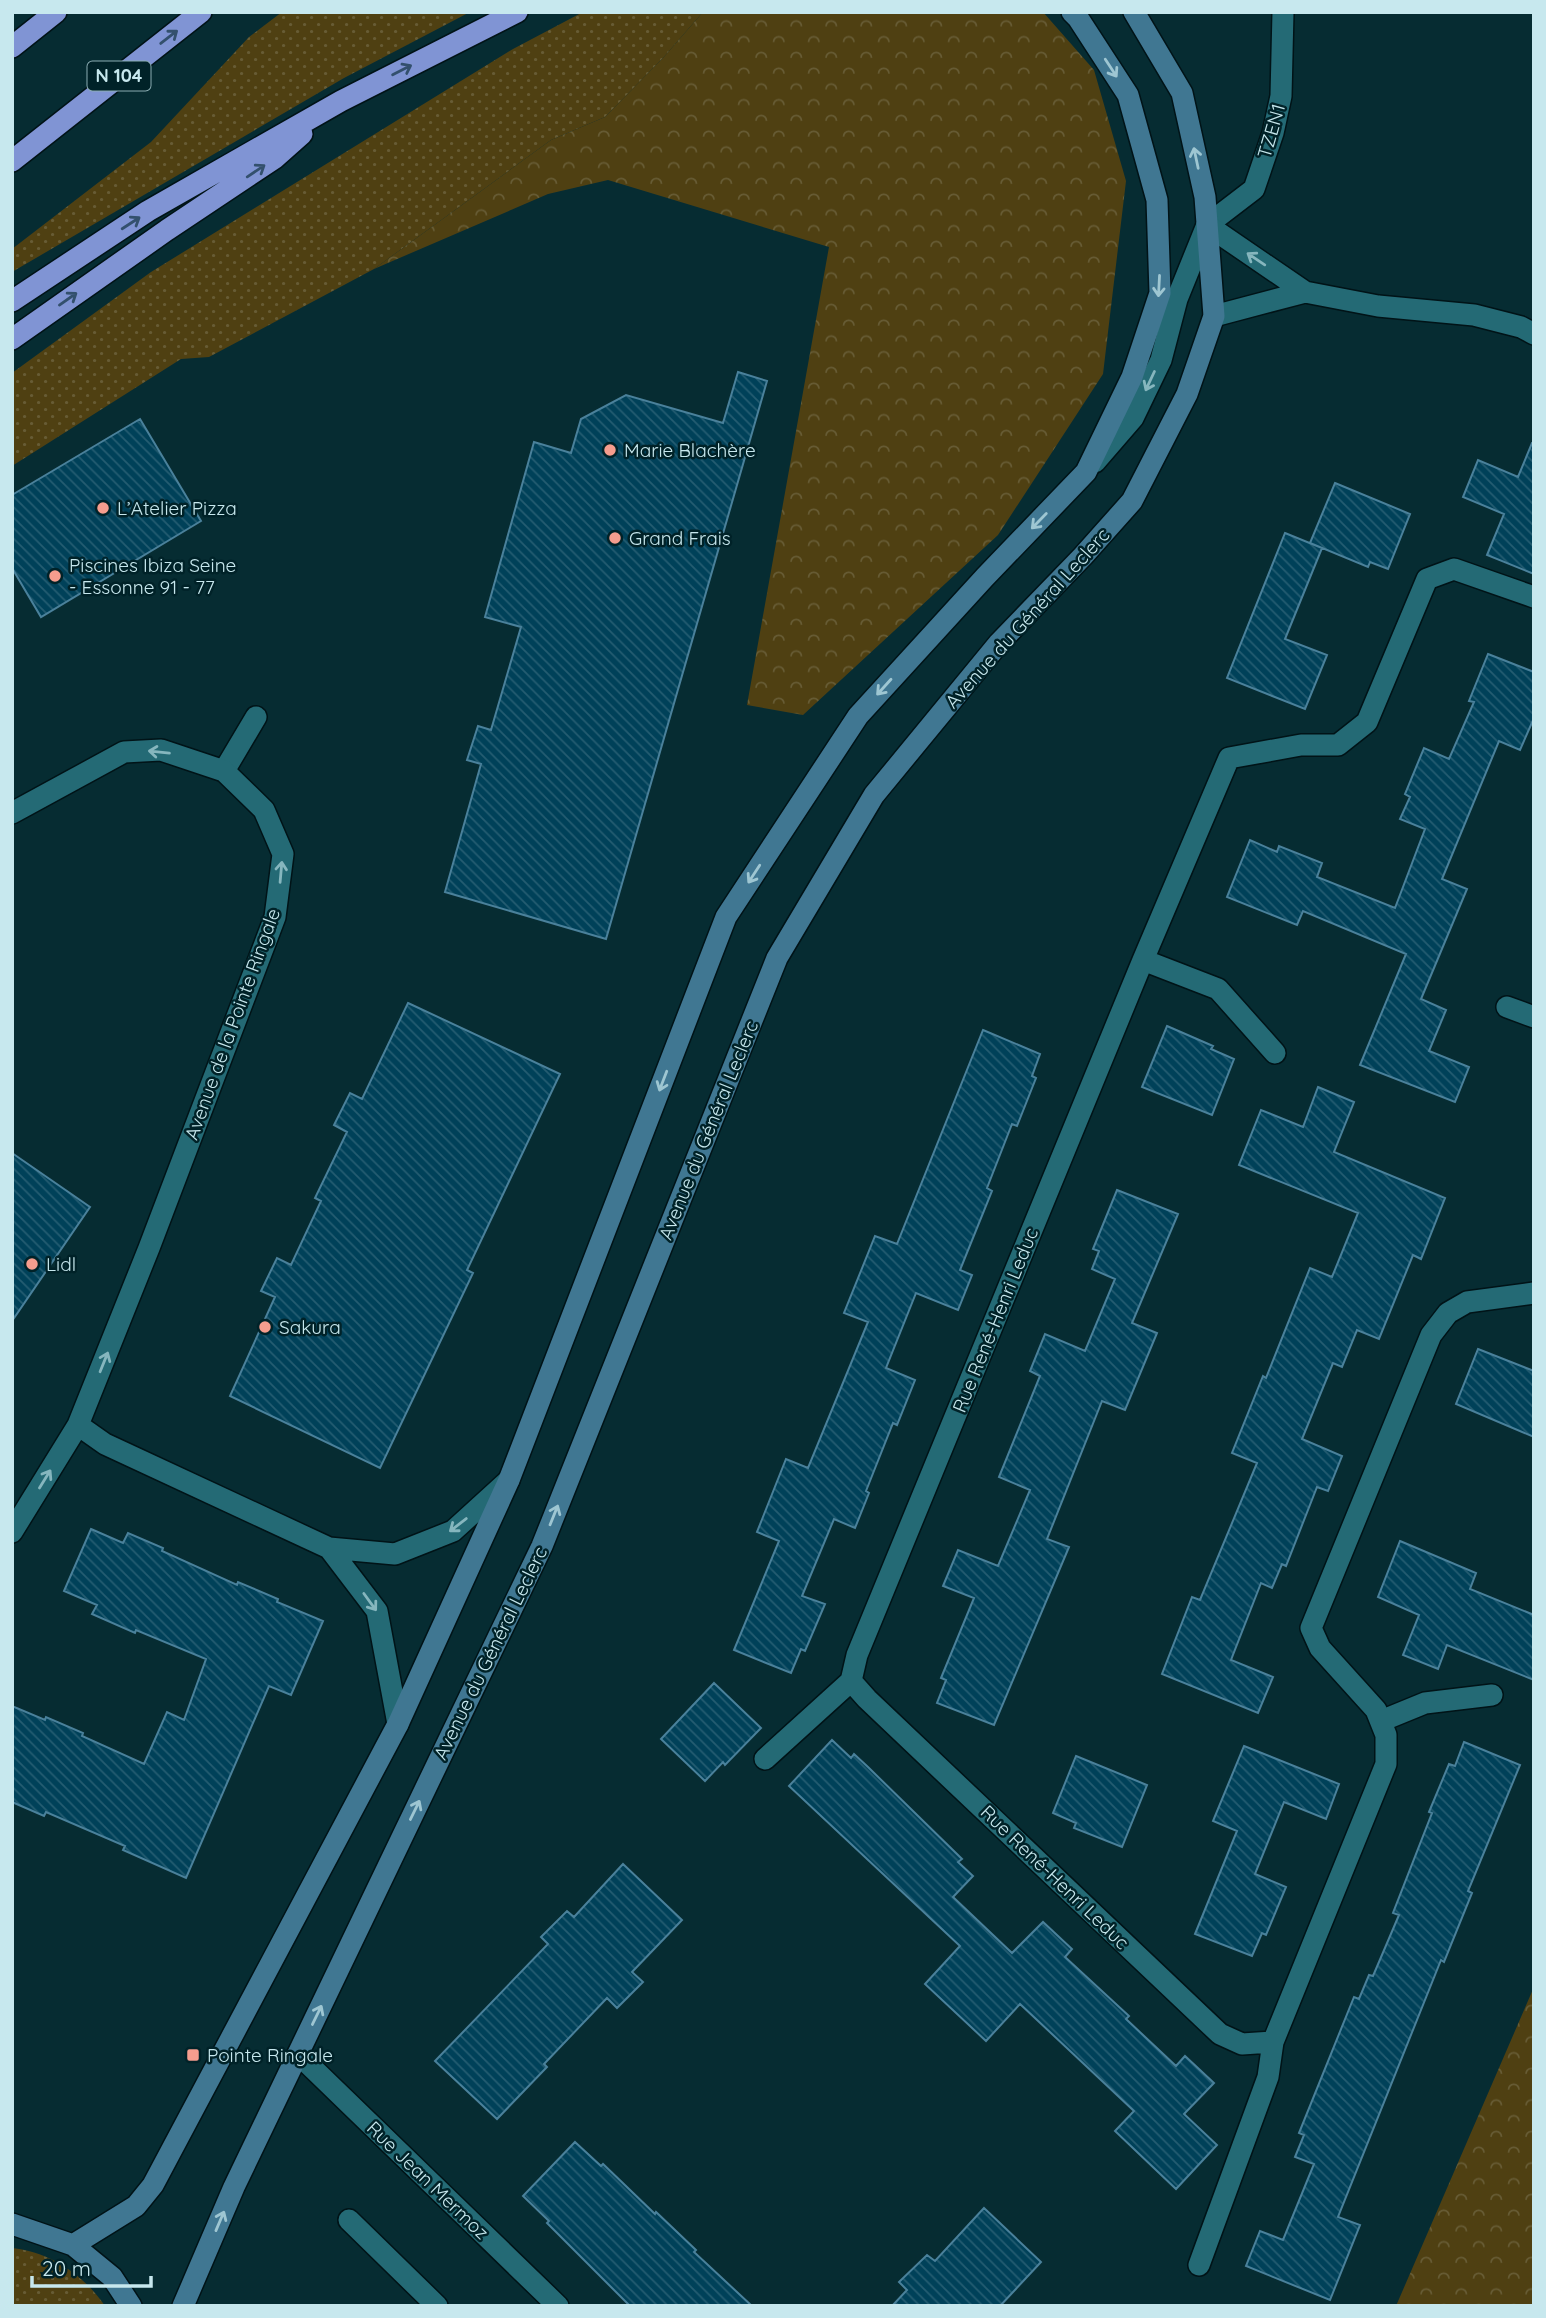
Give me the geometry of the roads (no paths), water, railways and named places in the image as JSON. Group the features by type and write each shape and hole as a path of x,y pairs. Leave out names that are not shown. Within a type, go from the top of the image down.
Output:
{"highway":[{"path":"12,47 56,12"},
{"name":"N 104","path":"12,161 201,12"},
{"path":"12,301 148,211 341,101 517,12"},
{"path":"12,339 275,158 341,101"}],"main road":[{"path":"73,2245 136,2206 153,2185 398,1724 509,1480 726,917 858,716 985,577 1086,472 1132,377 1160,293 1157,200 1128,95 1072,12"},
{"name":"Avenue du Général Leclerc","path":"183,2306 234,2187 542,1546 777,958 874,795 999,643 1132,501 1187,394 1214,316 1205,197 1182,93 1135,12"},
{"path":"12,2224 73,2245 112,2277 131,2306"}],"street":[{"name":"TZEN1","path":"1207,225 1254,189 1282,96 1283,12"},
{"path":"1086,472 1133,418 1161,360 1177,299 1207,225 1305,292 1378,306 1474,315 1521,327 1534,334"},
{"path":"1214,316 1305,292"},
{"name":"Rue René-Henri Leduc","path":"1273,2042 1242,2044 1220,2034 851,1681 857,1655 1229,758 1301,745 1338,745 1367,722 1427,579 1454,569 1534,597"},
{"path":"224,771 256,716"},
{"name":"Avenue de la Pointe Ringale","path":"12,813 124,752 161,750 224,771 264,810 283,854 275,917 149,1248 78,1425 12,1532"},
{"path":"1143,960 1218,989 1275,1054"},
{"path":"1507,1007 1534,1017"},
{"path":"1199,2265 1268,2077 1273,2042 1386,1764 1386,1735 1376,1710 1320,1648 1311,1628 1431,1335 1448,1313 1466,1302 1534,1293"},
{"path":"78,1425 105,1444 329,1548 395,1554 453,1531 509,1480"},
{"path":"329,1548 377,1611 398,1724"},
{"path":"765,1759 851,1681"},
{"path":"1381,1721 1425,1703 1492,1695"},
{"name":"Rue Jean Mermoz","path":"298,2054 558,2306"},
{"path":"349,2220 437,2306"}],"place":[{"name":"Marie Blachère","path":"610,450"},
{"name":"L’Atelier Pizza","path":"103,508"},
{"name":"Grand Frais","path":"615,538"},
{"name":"Piscines Ibiza Seine - Essonne 91 - 77","path":"55,576"},
{"name":"Lidl","path":"32,1264"},
{"name":"Sakura","path":"265,1327"},
{"name":"Pointe Ringale","path":"193,2055"}]}
